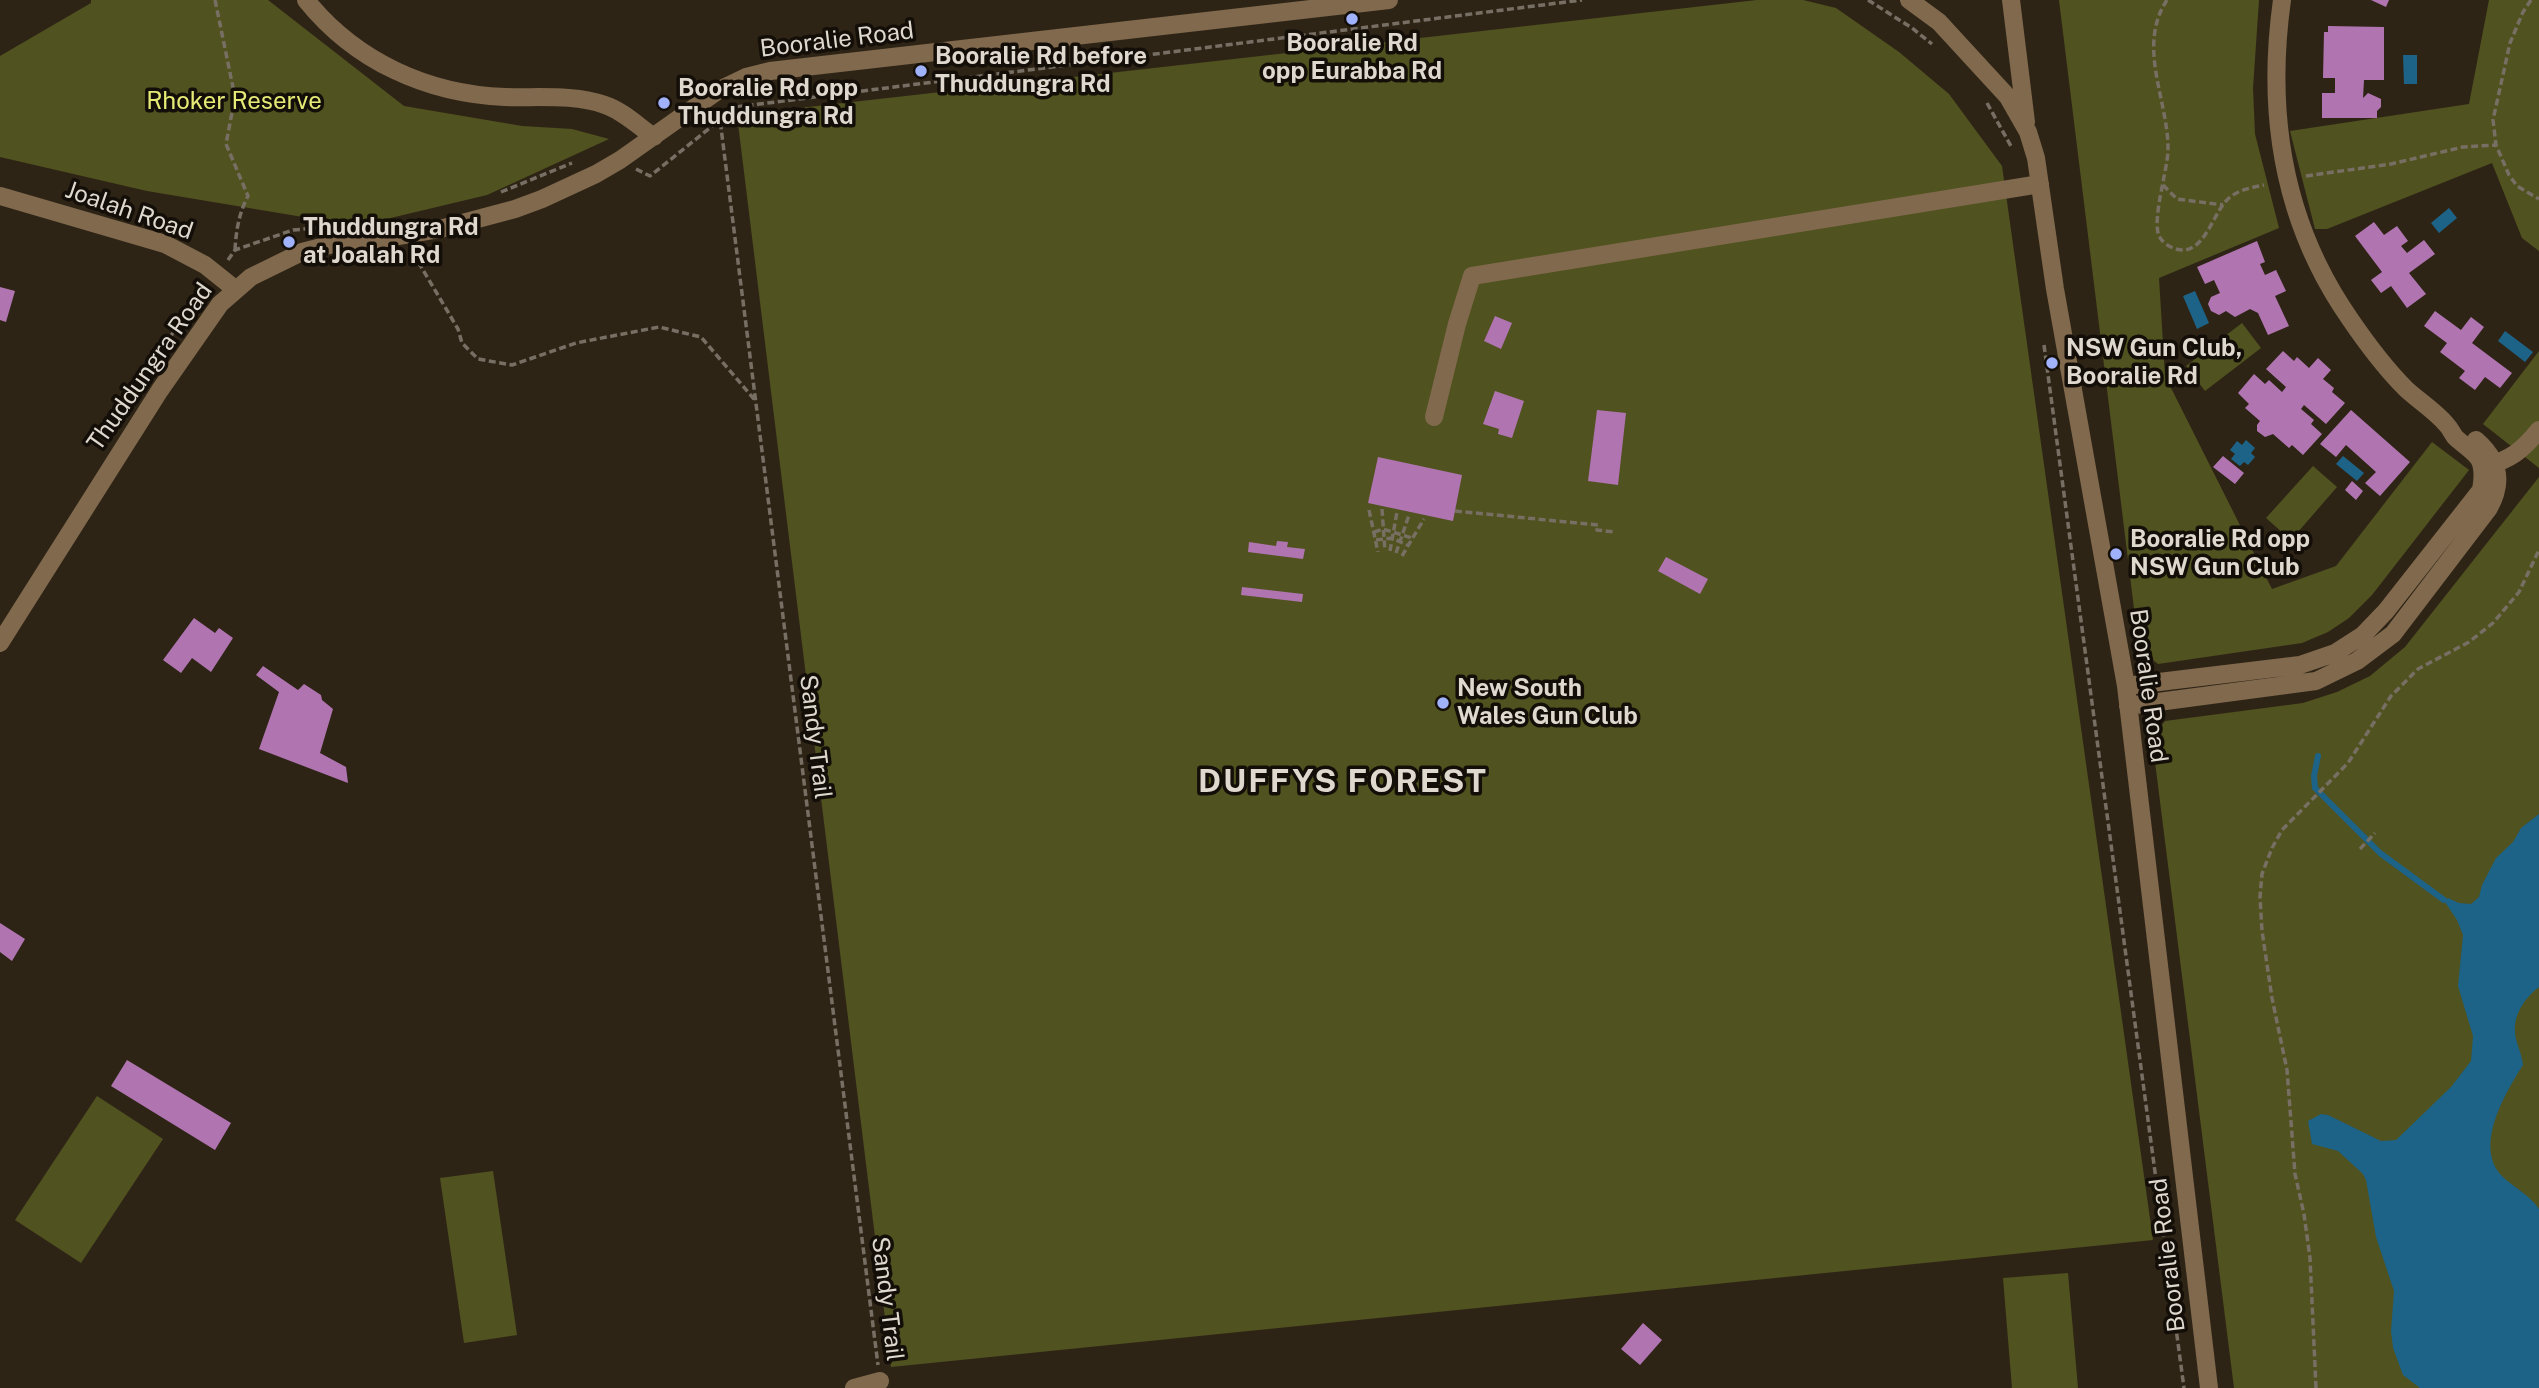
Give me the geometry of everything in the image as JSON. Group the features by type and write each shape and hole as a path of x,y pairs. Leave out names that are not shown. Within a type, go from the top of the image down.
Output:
{"street":[{"path":"306,0 341,37 398,73 434,87 463,93 603,104 617,110 654,137"},
{"name":"Booralie Road","path":"654,137 719,90 747,77 771,71 1283,7 1389,0"},
{"name":"Booralie Road","path":"1909,0 1939,22 2008,97 2028,132 2036,158 2031,185 2055,289 2126,686 2209,1388"},
{"path":"2011,0 2028,132"},
{"path":"2128,706 2316,681 2357,661 2393,634 2489,508 2496,495 2499,476 2455,437 2446,423 2407,390 2379,360 2348,317 2323,274 2295,211 2278,131 2275,84 2277,34 2282,0"},
{"name":"Thuddungra Road","path":"0,643 160,390 204,325 235,289 274,264 302,252 329,245 440,229 515,209 585,180 654,137"},
{"path":"1434,417 1472,276 2031,185"},
{"name":"Joalah Road","path":"0,196 165,244 219,274 235,289"},
{"path":"2489,466 2503,463 2523,448 2539,430"},
{"path":"2126,686 2300,665 2335,653 2362,635 2386,611 2481,490 2489,466"},
{"path":"854,1388 880,1381"}],"path":[{"path":"159,356 188,308 219,274 235,250 242,207 248,196 226,144 235,97 215,0"},
{"path":"620,160 650,176 736,107 1582,0"},
{"path":"1868,0 1912,28 1941,51"},
{"path":"2167,0 2161,9 2153,46 2168,150 2158,220 2159,235 2166,244 2177,250 2190,248 2200,242 2223,205 2240,190 2264,185"},
{"path":"2531,0 2510,43 2493,120 2496,145 2509,175 2516,186 2539,199"},
{"name":"Sandy Trail","path":"719,90 719,120 880,1381"},
{"path":"1984,99 2031,185"},
{"path":"2306,176 2391,164 2463,147 2496,145"},
{"path":"493,195 576,161"},
{"path":"2163,185 2177,199 2223,205"},
{"path":"235,250 293,230 318,228"},
{"path":"403,236 458,329 463,343 478,359 512,365 576,342 659,327 701,337 755,401"},
{"path":"2044,345 2184,1388"},
{"path":"1382,509 1387,551 1397,512"},
{"path":"1369,510 1378,552"},
{"path":"1455,511 1598,525 1597,530 1614,531"},
{"path":"1396,553 1409,515"},
{"path":"1402,556 1424,519"},
{"path":"1374,532 1383,529 1413,538"},
{"path":"1376,540 1392,538 1408,545"},
{"path":"2316,1388 2310,1258 2295,1174 2287,1070 2272,998 2260,908 2262,874 2282,830 2348,763 2383,706 2407,678 2430,662 2469,642 2507,609 2519,592 2539,550"},
{"path":"2360,849 2375,833"}],"green space":[{"name":"Rhoker Reserve","path":"91,0 268,0 404,106 522,126 572,129 609,139 487,195 357,226 147,191 0,157 0,56 91,3"},
{"name":"New South Wales Gun Club","path":"1757,0 1803,0 1836,8 1899,52 1949,94 2002,166 2153,1240 891,1367 737,115"},
{"path":"2059,0 2259,0 2253,88 2255,134 2279,228 2159,278 2165,376 2272,589 2336,566 2432,442 2469,470 2372,595 2349,618 2328,632 2302,643 2158,664 2139,649"},
{"path":"2489,0 2539,0 2539,251 2522,238 2492,163 2327,229 2315,229 2290,131 2469,104"},
{"path":"2242,323 2261,348 2205,391 2186,366"},
{"path":"2539,351 2539,468 2483,424"},
{"path":"2313,466 2337,487 2291,540 2266,518"},
{"path":"2539,477 2539,1388 2234,1388 2152,738 2165,721 2303,703 2337,692 2370,676 2405,647"},
{"path":"97,1096 163,1139 81,1263 15,1220"},
{"path":"493,1171 517,1335 464,1343 440,1178"},
{"path":"2068,1273 2078,1388 2012,1388 2003,1278"}],"water":[{"path":"2403,55 2417,55 2417,84 2404,84"},
{"path":"2449,208 2457,218 2439,233 2431,223"},
{"path":"2195,291 2209,323 2197,329 2183,296"},
{"path":"2505,331 2533,352 2525,362 2498,341"},
{"path":"2246,440 2255,448 2251,453 2255,457 2248,465 2244,462 2240,466 2231,459 2235,454 2230,450 2237,441 2242,445"},
{"path":"2343,456 2364,473 2357,481 2336,464"},
{"path":"2539,814 2539,987 2525,1001 2516,1018 2515,1035 2523,1065 2495,1119 2491,1150 2494,1164 2502,1176 2531,1199 2539,1209 2539,1388 2420,1388 2403,1375 2393,1348 2391,1331 2394,1291 2376,1237 2366,1180 2338,1151 2312,1144 2308,1121 2321,1114 2328,1115 2381,1141 2396,1140 2451,1087 2471,1061 2473,1036 2458,986 2463,935 2445,902 2448,898 2471,904 2479,897 2496,858 2513,842 2521,828"}],"building":[{"path":"2371,0 2389,0 2386,7"},
{"path":"2328,26 2384,27 2384,80 2364,80 2363,98 2368,93 2381,99 2377,118 2322,118 2322,93 2335,93 2335,78 2323,78 2324,32 2328,32"},
{"path":"2374,222 2384,235 2397,226 2408,241 2401,246 2407,253 2424,240 2435,254 2409,273 2426,294 2407,308 2391,286 2381,293 2371,280 2382,272 2355,236"},
{"path":"2257,241 2265,262 2260,264 2265,275 2276,270 2286,291 2275,296 2289,326 2268,335 2258,313 2250,309 2235,317 2226,311 2219,315 2211,311 2208,304 2211,297 2220,293 2214,280 2205,284 2197,267"},
{"path":"0,287 15,291 6,322 0,320"},
{"path":"2435,311 2461,330 2471,317 2484,327 2472,343 2512,373 2500,388 2485,377 2475,390 2459,378 2465,371 2440,352 2447,343 2424,326"},
{"path":"1495,316 1512,323 1501,349 1484,341"},
{"path":"2283,351 2294,361 2297,357 2309,368 2318,358 2331,370 2323,379 2334,388 2332,392 2345,403 2326,424 2304,405 2301,409 2314,420 2311,424 2322,434 2303,455 2292,445 2289,448 2273,434 2265,437 2257,431 2260,421 2245,408 2249,404 2238,393 2254,374 2265,384 2269,380 2282,392 2286,387 2266,369"},
{"path":"1495,391 1524,401 1512,438 1498,434 1499,429 1483,424"},
{"path":"1597,410 1626,413 1618,485 1588,481"},
{"path":"2351,410 2410,462 2380,496 2365,483 2376,472 2346,445 2336,457 2320,444"},
{"path":"2223,456 2244,473 2235,484 2213,467"},
{"path":"1378,457 1462,475 1453,521 1368,503"},
{"path":"2352,481 2363,491 2356,500 2345,490"},
{"path":"1277,541 1288,542 1287,547 1305,549 1303,559 1248,552 1249,542 1276,546"},
{"path":"1666,557 1708,579 1700,594 1658,571"},
{"path":"1242,587 1303,594 1302,602 1241,595"},
{"path":"194,618 215,633 219,628 233,638 211,672 192,658 181,673 163,660"},
{"path":"263,666 298,690 304,684 321,695 322,700 333,709 320,753 346,767 348,783 259,749 279,692 256,675"},
{"path":"0,923 25,939 12,961 0,952"},
{"path":"127,1060 231,1123 215,1150 111,1086"},
{"path":"1643,1323 1662,1340 1640,1365 1621,1349"}],"waterway":[{"path":"2318,756 2314,776 2315,788 2380,853 2444,900"}],"place":[{"name":"Booralie Rd opp Eurabba Rd","path":"1352,19"},
{"name":"Booralie Rd before Thuddungra Rd","path":"921,71"},
{"name":"Booralie Rd opp Thuddungra Rd","path":"664,103"},
{"name":"Thuddungra Rd at Joalah Rd","path":"289,242"},
{"name":"NSW Gun Club, Booralie Rd","path":"2052,363"},
{"name":"Booralie Rd opp NSW Gun Club","path":"2116,554"},
{"name":"New South Wales Gun Club","path":"1443,703"}],"district":[{"name":"DUFFYS FOREST","path":"1343,782"}]}
